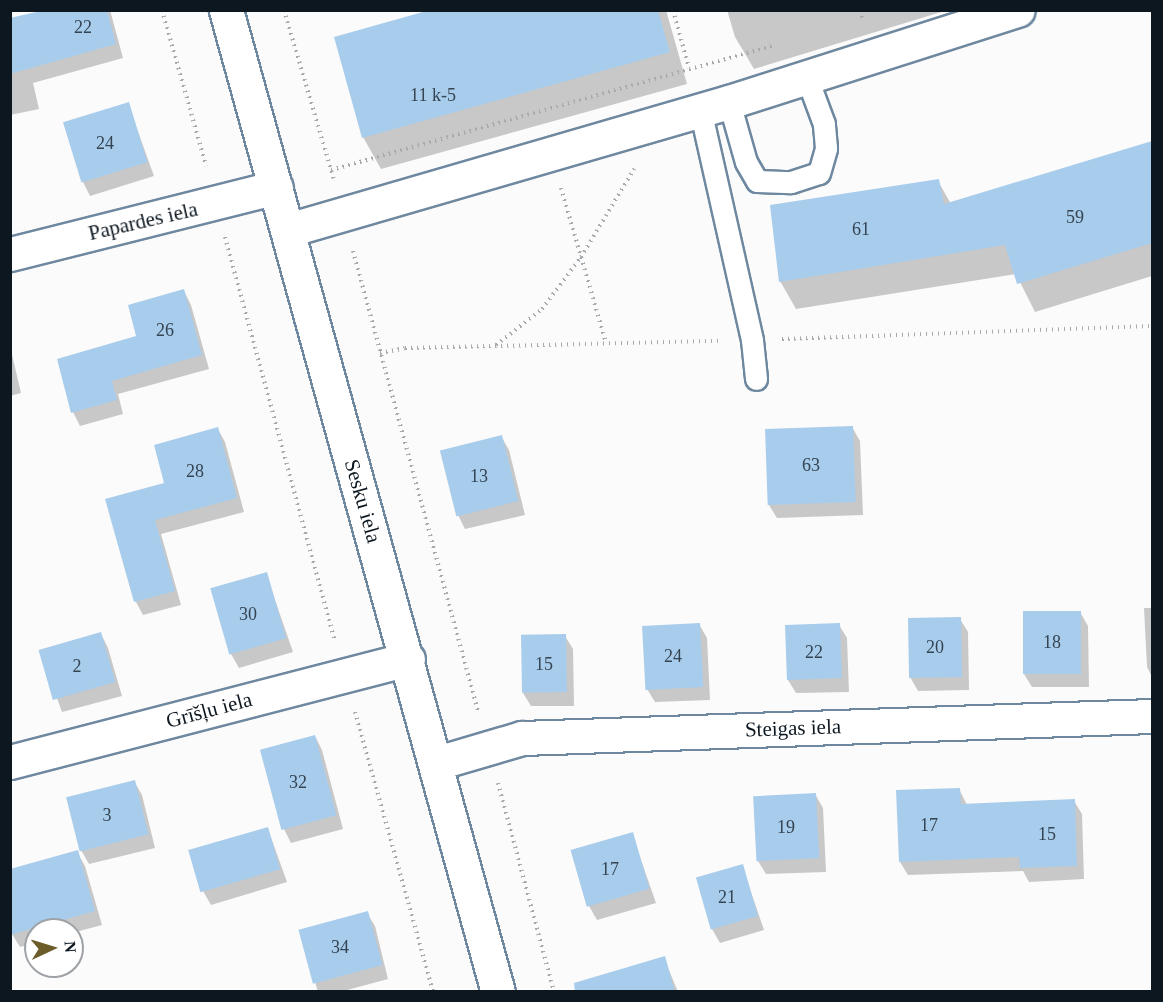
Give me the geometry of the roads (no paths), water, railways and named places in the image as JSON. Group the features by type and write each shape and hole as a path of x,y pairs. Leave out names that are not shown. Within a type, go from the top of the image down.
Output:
{"street":[{"name":"Sesku iela","path":"226,10 437,763 498,992"},
{"path":"288,230 807,78 1018,10"},
{"name":"Papardes iela","path":"10,254 276,187"},
{"name":"Grīšļu iela","path":"10,762 408,659"},
{"name":"Steigas iela","path":"437,763 522,738 607,732 1152,716"}],"lane":[{"path":"714,106 757,182 791,182 819,173 826,148 824,124 807,78"},
{"path":"714,106 752,340 756,379"}]}
